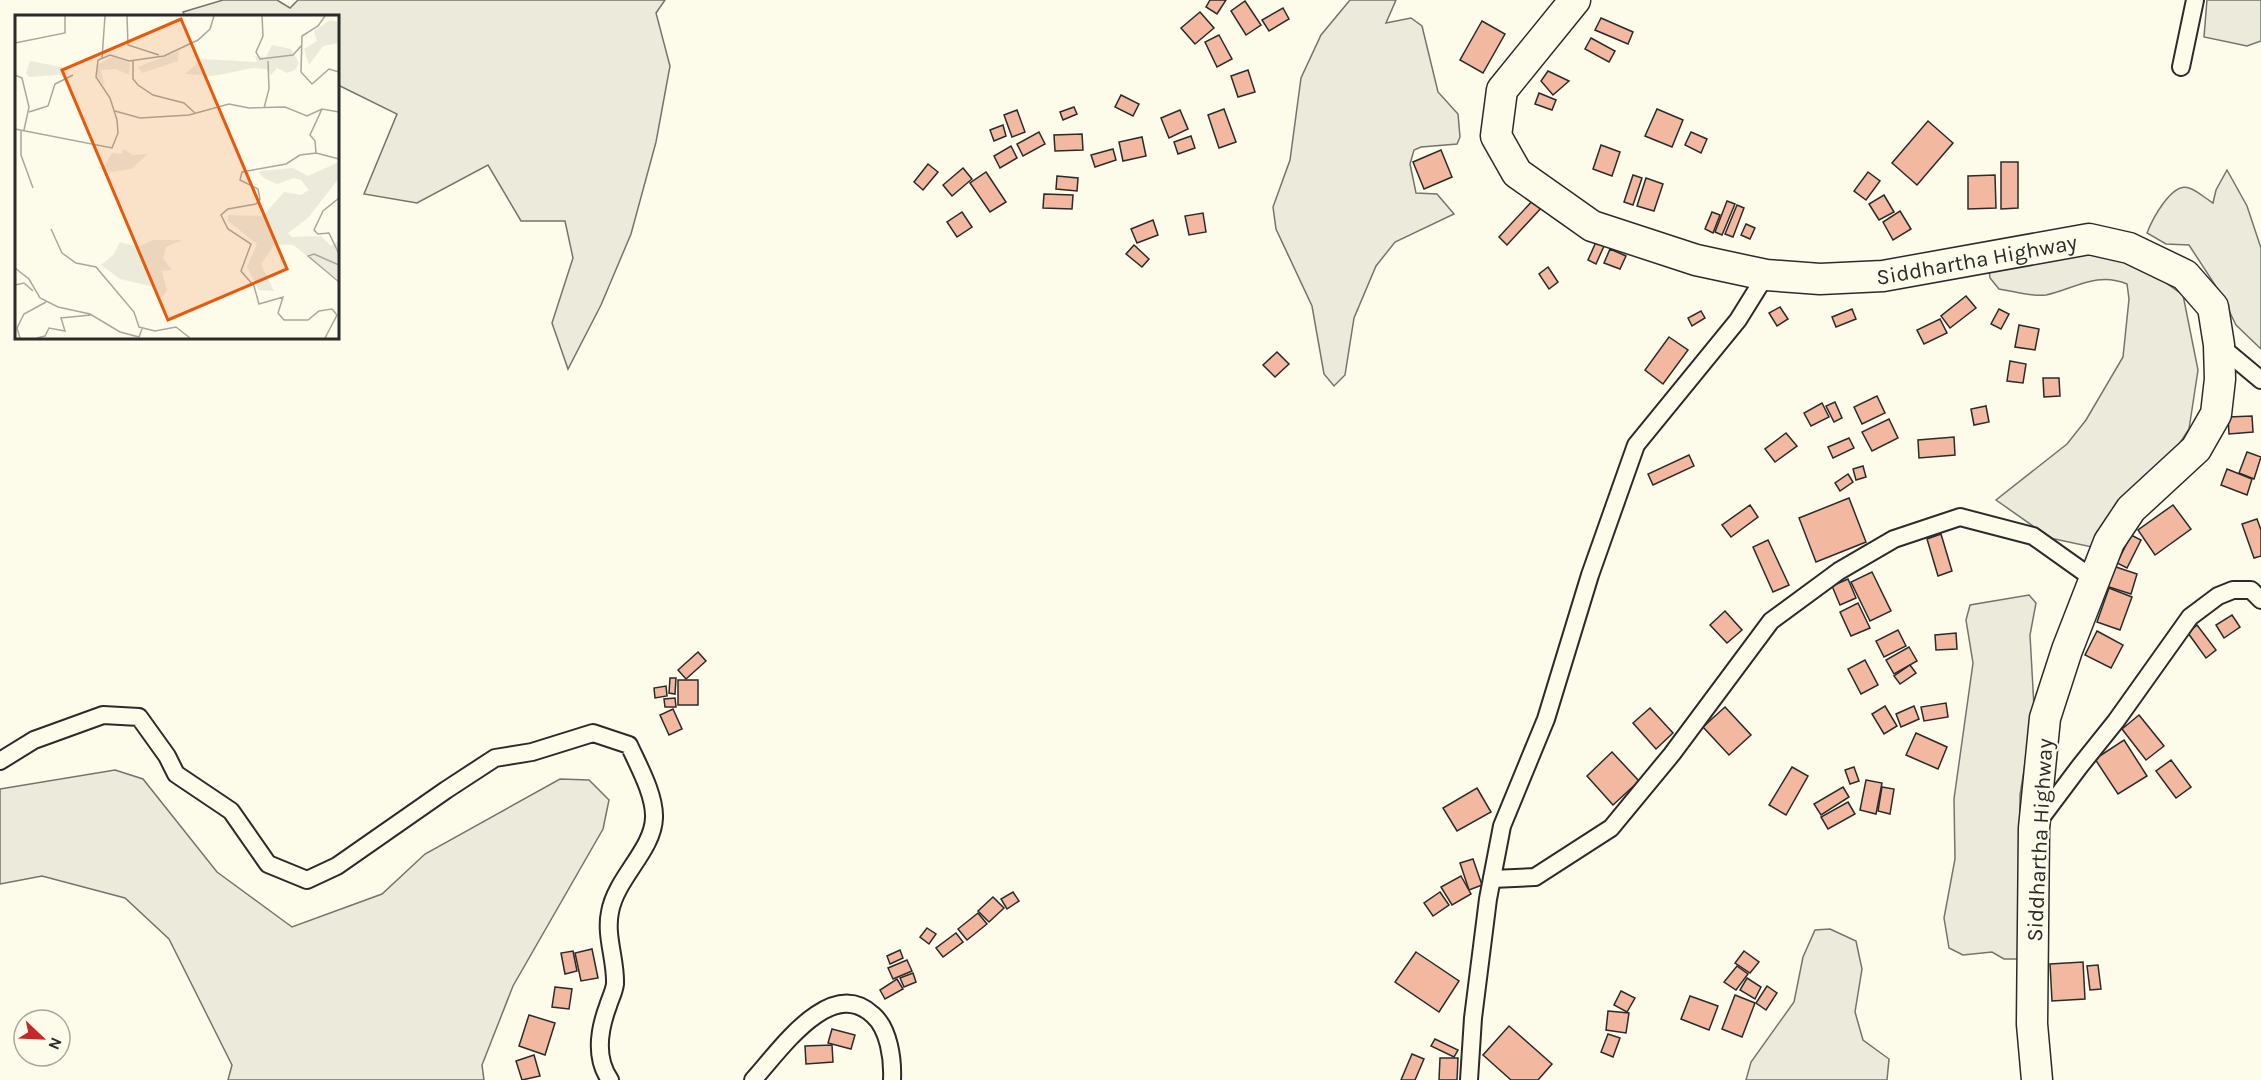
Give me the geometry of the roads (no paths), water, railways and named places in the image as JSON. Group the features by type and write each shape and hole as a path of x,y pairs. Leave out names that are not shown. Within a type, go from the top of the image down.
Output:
{"highway":[{"name":"Siddhartha Highway","path":"1575,0 1502,90 1496,136 1516,173 1592,226 1696,260 1766,275 1820,279 1883,276 2089,239 2129,248 2185,275 2213,307 2219,345 2220,379 2216,414 2196,449 2131,509 2109,542 2067,650 2045,718 2034,828 2032,1024 2037,1080"}],"street":[{"path":"2181,67 2195,0"},
{"path":"1469,1080 1473,1018 1492,879 1502,826 1546,718 1590,575 1636,445 1738,320 1766,275"},
{"path":"2219,345 2261,380"},
{"path":"1492,879 1535,877 1611,828 1672,754 1771,621 1839,572 1894,539 1960,517 2033,536 2096,580"},
{"path":"2034,828 2116,722 2190,617 2218,596 2233,590 2251,590 2261,600"},
{"path":"0,761 34,740 93,719 103,716 139,717 167,756 176,774 231,811 268,864 307,880 337,866 495,758 532,752 593,733 629,745 648,791 654,818 646,844 621,880 610,912 615,987 600,1028 600,1054 610,1080"},
{"path":"753,1080 786,1041 810,1020 835,1004 854,1003 869,1011 881,1022 889,1047 892,1080"}]}
